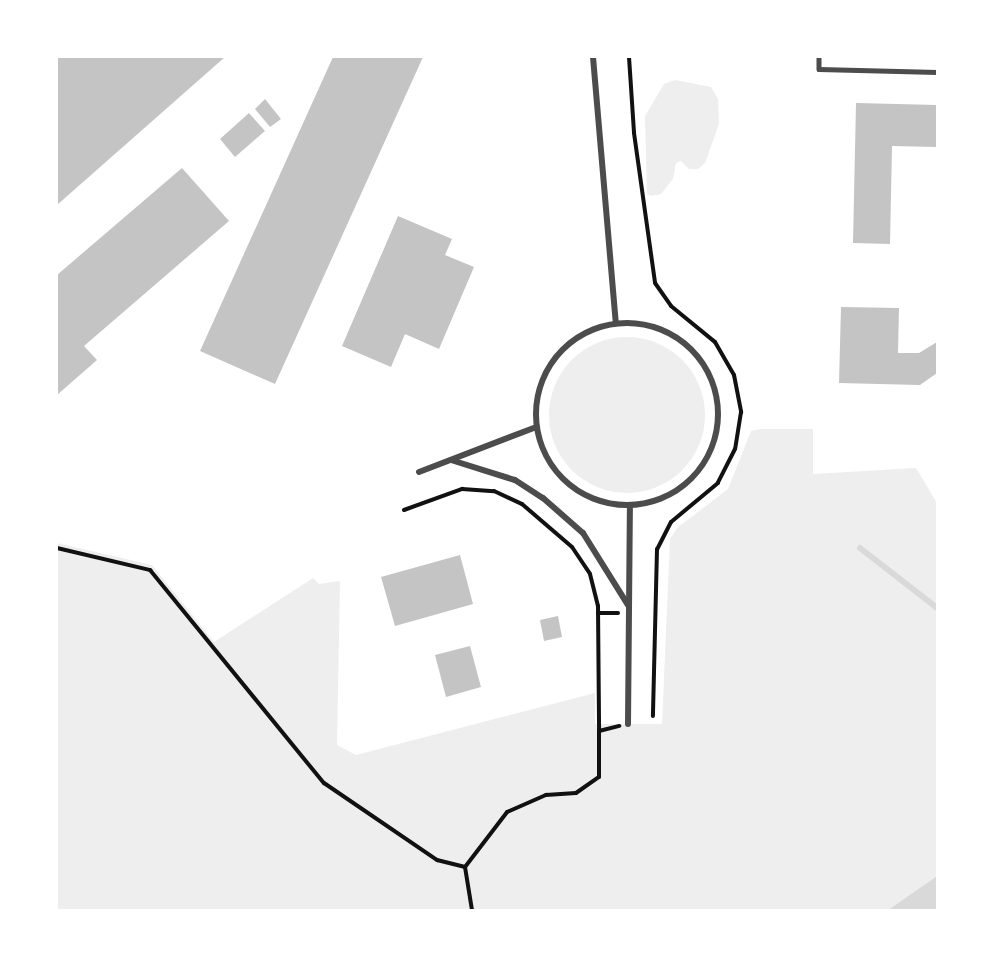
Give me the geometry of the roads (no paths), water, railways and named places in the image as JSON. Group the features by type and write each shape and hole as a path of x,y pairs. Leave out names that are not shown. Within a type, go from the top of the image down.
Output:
{"street":[{"path":"593,57 616,323"},
{"path":"616,323 643,323 669,331 691,347 711,376 717,393 719,420 713,446 700,470 673,492 657,501 630,505 608,503 568,484 542,448 536,427 538,394 554,358 572,341 592,328 616,323"},
{"path":"419,472 536,427"},
{"path":"451,460 515,480 543,498 588,539 628,605"},
{"path":"628,724 630,505"}],"lane":[{"path":"819,57 819,69 937,72"}],"waterway":[{"path":"860,548 937,608"}]}
